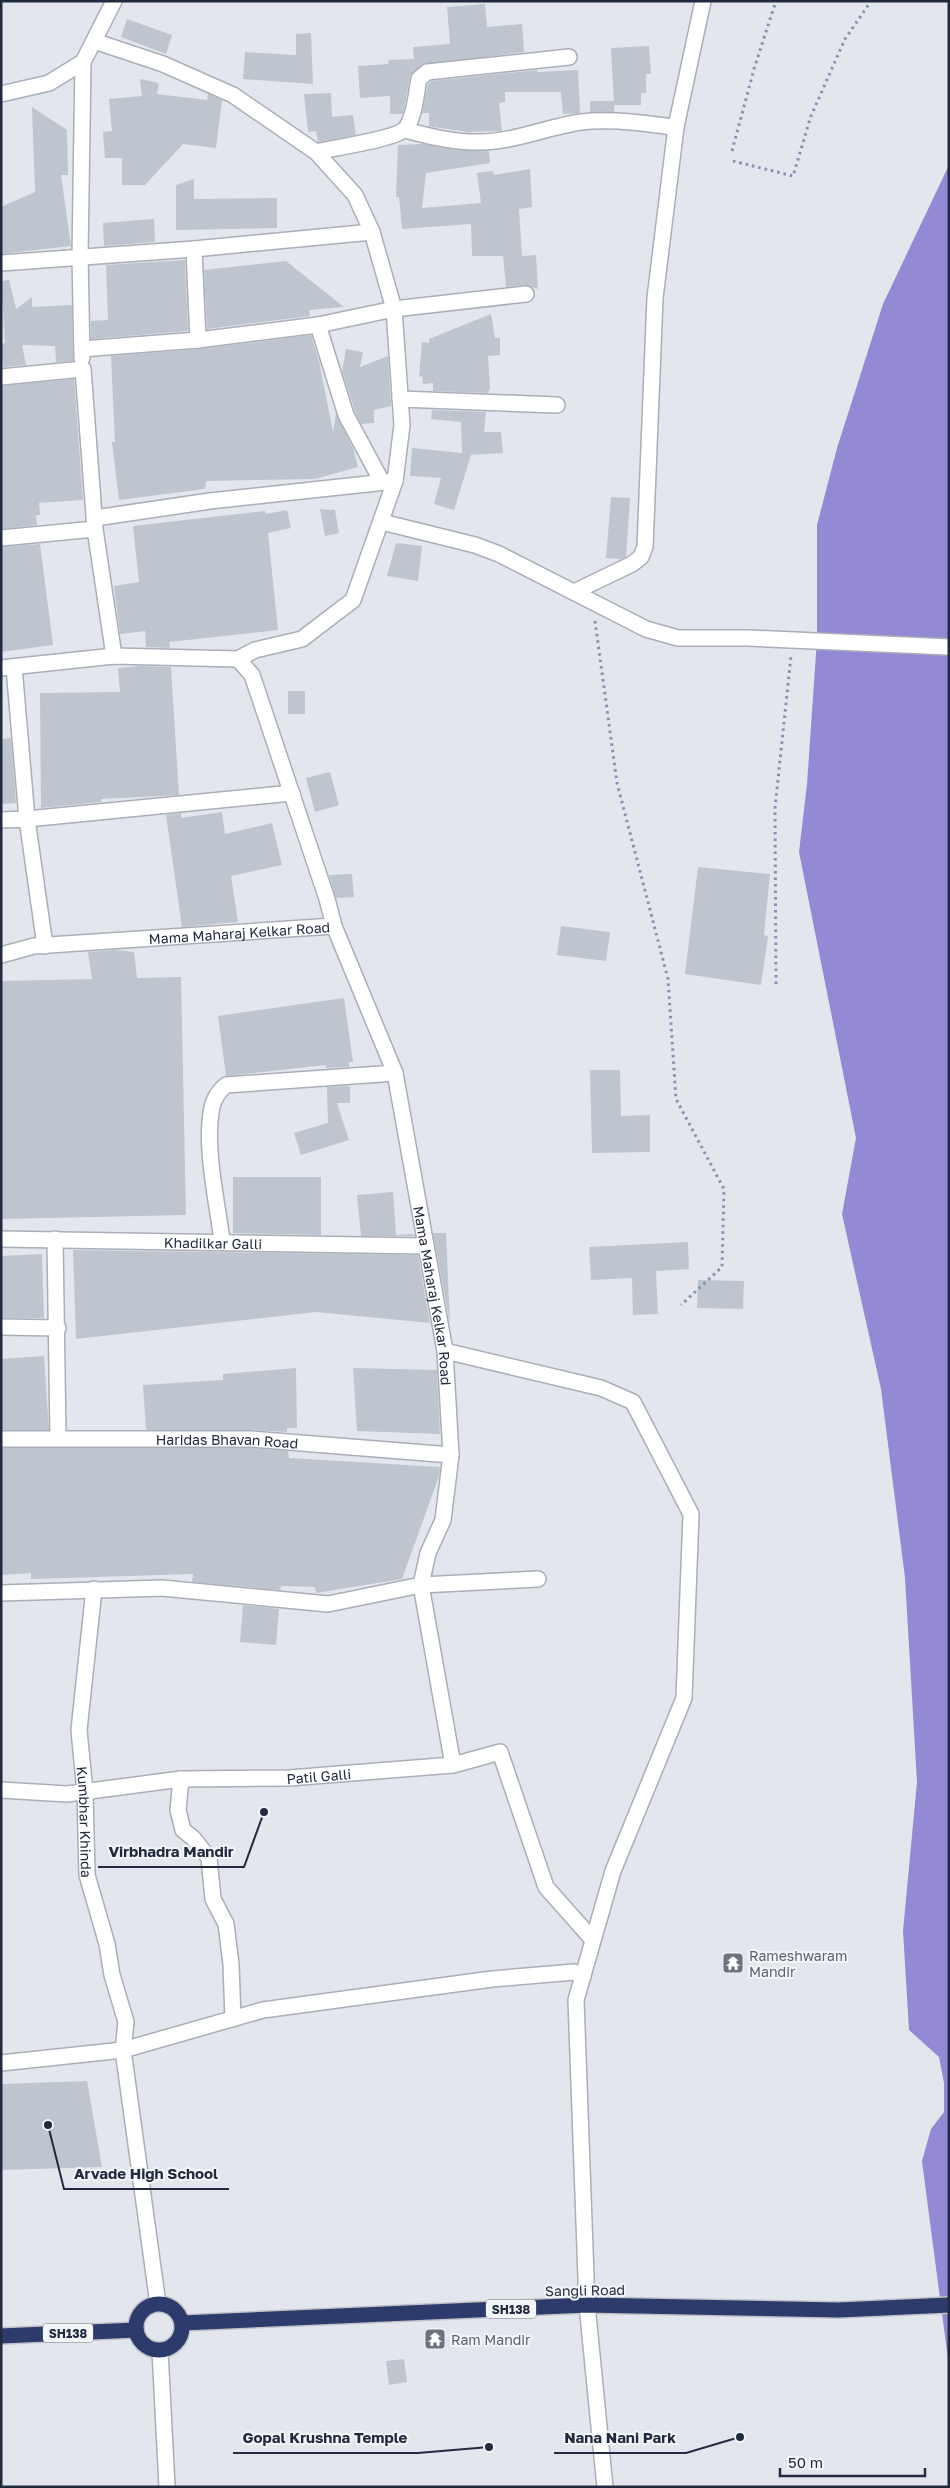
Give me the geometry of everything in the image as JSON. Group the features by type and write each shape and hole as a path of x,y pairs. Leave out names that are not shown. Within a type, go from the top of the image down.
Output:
{"highway":[{"path":"158,2304 165,2305 176,2311 182,2324 182,2331 174,2344 160,2350 147,2347 138,2336 136,2330 139,2315 144,2309 158,2304"},
{"name":"Sangli Road","path":"182,2324 587,2305 839,2310 949,2305"},
{"name":"SH138","path":"1,2336 136,2330"}],"street":[{"path":"114,1 83,62 80,256 83,369 95,524 114,656"},
{"path":"574,592 632,564 641,557 645,547 655,298 676,127 703,1"},
{"path":"45,946 8,667 114,656 238,659 255,650 302,639 353,600 382,522 402,425 394,308 372,232 355,195 316,152 233,94 164,64 94,41"},
{"path":"316,152 392,136 405,130 410,122 419,79 427,72 569,57"},
{"path":"1,94 49,83 83,62"},
{"path":"405,130 447,140 478,142 508,138 581,122 602,120 676,127"},
{"path":"1,263 372,232"},
{"path":"194,248 198,340"},
{"path":"82,349 198,340 318,325 394,308 526,294"},
{"path":"318,325 346,415 389,482"},
{"path":"1,377 83,369"},
{"path":"400,399 557,405"},
{"path":"1,538 95,524 210,500 389,482"},
{"path":"382,522 475,545 646,629 678,638 748,638 949,647"},
{"path":"238,659 252,675 327,899 334,926"},
{"path":"1,820 292,793"},
{"name":"Mama Maharaj Kelkar Road","path":"1,955 22,948 334,926 395,1073 420,1205 424,1246 445,1350 452,1456 443,1520 428,1553 421,1586"},
{"path":"222,1241 210,1138 212,1106 218,1092 226,1084 395,1073"},
{"name":"Khadilkar Galli","path":"1,1239 222,1241 424,1246"},
{"path":"55,1239 58,1328 58,1438"},
{"path":"1,1327 58,1328"},
{"path":"445,1350 601,1388 633,1402 691,1514 684,1698 613,1871 576,2000 587,2305 605,2487"},
{"name":"Haridas Bhavan Road","path":"1,1439 252,1439 452,1456"},
{"path":"1,1592 162,1588 328,1604 421,1586 538,1579"},
{"path":"421,1586 453,1765"},
{"name":"Kumbhar Khinda","path":"94,1589 79,1730 85,1792 87,1875 107,1944 112,1975 126,2022 123,2050 158,2304"},
{"name":"Patil Galli","path":"1,1790 67,1794 181,1779 289,1778 453,1765 500,1752 546,1887 593,1940"},
{"path":"181,1779 178,1810 183,1830 194,1838 209,1858 213,1899 226,1924 231,1964 233,2019"},
{"path":"1,2063 123,2050 264,2010 492,1979 574,1972 583,1976"},
{"path":"160,2350 166,2487"}],"path":[{"path":"732,151 754,69 776,1"},
{"path":"733,160 793,176 811,116 837,56 845,39 871,1"},
{"path":"595,617 617,783 668,979 676,1099 724,1189 722,1267 681,1305"},
{"path":"776,984 775,808 792,653"}],"shaded area":[{"path":"949,165 949,2367 922,2161 931,2129 944,2112 944,2083 939,2057 909,2030 903,1931 917,1782 905,1578 881,1389 842,1214 856,1138 799,852 807,784 817,639 817,525 837,448 883,304"}],"building":[{"path":"485,4 487,27 522,24 524,52 421,65 410,77 403,114 390,114 390,96 360,98 358,66 389,64 388,60 414,59 413,47 450,44 447,7"},
{"path":"127,19 172,35 166,54 121,37"},
{"path":"311,33 313,84 243,79 245,52 296,55 296,34"},
{"path":"649,46 651,74 646,74 646,93 641,93 641,105 614,105 611,48"},
{"path":"537,70 537,72 578,70 580,113 563,114 561,92 505,92 505,102 499,103 502,131 468,132 433,127 429,126 429,113 422,113 428,84 431,81"},
{"path":"140,79 159,83 157,94 207,100 208,94 222,100 216,148 183,144 145,185 122,185 122,158 105,158 103,132 112,131 109,99 142,96"},
{"path":"331,93 332,117 353,115 356,135 318,142 316,131 308,132 304,94"},
{"path":"590,101 614,101 614,112 590,112"},
{"path":"32,107 67,130 68,175 61,175 71,246 1,254 1,207 35,192"},
{"path":"423,144 457,150 489,151 490,163 426,173 422,208 481,203 477,173 493,171 494,175 530,169 532,207 519,209 522,256 536,255 538,289 525,285 506,287 503,256 472,256 471,224 402,229 399,197 396,197 398,145"},
{"path":"194,179 194,199 277,198 277,228 176,230 176,185"},
{"path":"154,219 155,242 104,246 103,223"},
{"path":"185,260 188,331 91,339 91,321 108,320 106,265"},
{"path":"286,261 344,307 309,310 310,316 207,329 204,270"},
{"path":"9,280 16,309 32,297 32,307 72,305 73,361 56,362 55,346 22,345 26,365 3,367 1,344 5,343 1,281"},
{"path":"491,314 495,338 500,338 500,355 488,356 490,388 488,393 433,391 433,383 423,384 422,376 419,377 422,342 429,343 429,339"},
{"path":"311,335 319,361 333,432 336,414 353,448 358,467 315,479 206,481 205,489 119,500 112,442 115,442 111,356 199,349"},
{"path":"346,349 363,352 360,367 388,356 391,406 374,410 374,423 361,424 355,411 342,371"},
{"path":"74,379 83,500 39,503 40,515 36,515 37,525 1,529 1,386"},
{"path":"432,410 486,412 484,432 501,432 503,453 471,455 454,510 434,504 441,478 410,476 412,448 462,453 461,422 431,419"},
{"path":"611,497 630,498 626,557 621,559 606,558"},
{"path":"320,509 335,510 339,533 325,536"},
{"path":"287,510 291,528 268,533 278,630 169,642 170,648 146,647 145,631 120,634 114,586 139,582 133,526 265,511 266,514"},
{"path":"396,543 422,546 418,581 387,576"},
{"path":"40,544 53,645 1,652 1,547"},
{"path":"141,666 171,667 179,795 101,799 101,802 41,808 40,693 120,692 118,668"},
{"path":"288,691 305,691 305,714 288,714"},
{"path":"11,738 16,803 1,804 1,739"},
{"path":"330,772 339,805 315,812 306,778"},
{"path":"222,812 225,834 272,823 282,865 231,876 238,922 182,927 166,815 181,813 181,818"},
{"path":"698,867 770,874 764,935 768,936 761,985 685,974"},
{"path":"352,874 354,897 336,898 329,875"},
{"path":"561,926 610,932 606,961 557,955"},
{"path":"116,950 134,952 137,978 181,977 186,1215 1,1219 1,981 92,979 88,952"},
{"path":"344,998 353,1062 349,1062 349,1067 326,1068 326,1065 226,1076 218,1016"},
{"path":"590,1070 620,1070 621,1116 650,1115 650,1152 592,1153"},
{"path":"350,1086 350,1103 337,1103 349,1140 301,1155 294,1133 328,1123 327,1087"},
{"path":"233,1177 321,1177 321,1235 233,1233"},
{"path":"393,1192 396,1235 414,1234 415,1236 361,1236 357,1195"},
{"path":"433,1233 446,1233 450,1324"},
{"path":"688,1242 689,1269 656,1271 658,1314 633,1315 632,1278 591,1280 589,1247"},
{"path":"73,1250 418,1255 430,1323 316,1312 76,1339"},
{"path":"42,1254 44,1318 1,1318 1,1256"},
{"path":"698,1280 744,1281 743,1309 697,1308"},
{"path":"44,1356 49,1430 1,1430 1,1359"},
{"path":"296,1368 297,1428 287,1428 287,1432 252,1430 146,1430 143,1385 223,1380 223,1374"},
{"path":"353,1368 437,1370 440,1434 357,1431"},
{"path":"1,1448 252,1448 288,1451 289,1458 440,1467 439,1476 402,1579 316,1593 315,1587 281,1586 280,1590 192,1582 193,1574 31,1579 31,1573 1,1575"},
{"path":"243,1605 279,1609 276,1645 240,1642"},
{"path":"87,2081 102,2167 1,2170 1,2084"},
{"path":"404,2359 407,2382 389,2385 386,2361"}],"place":[{"name":"Virbhadra Mandir","path":"264,1812"},
{"name":"Rameshwaram Mandir","path":"733,1963"},
{"name":"Arvade High School","path":"48,2125"},
{"name":"Ram Mandir","path":"435,2339"},
{"name":"Nana Nani Park","path":"740,2437"},
{"name":"Gopal Krushna Temple","path":"489,2447"}]}
